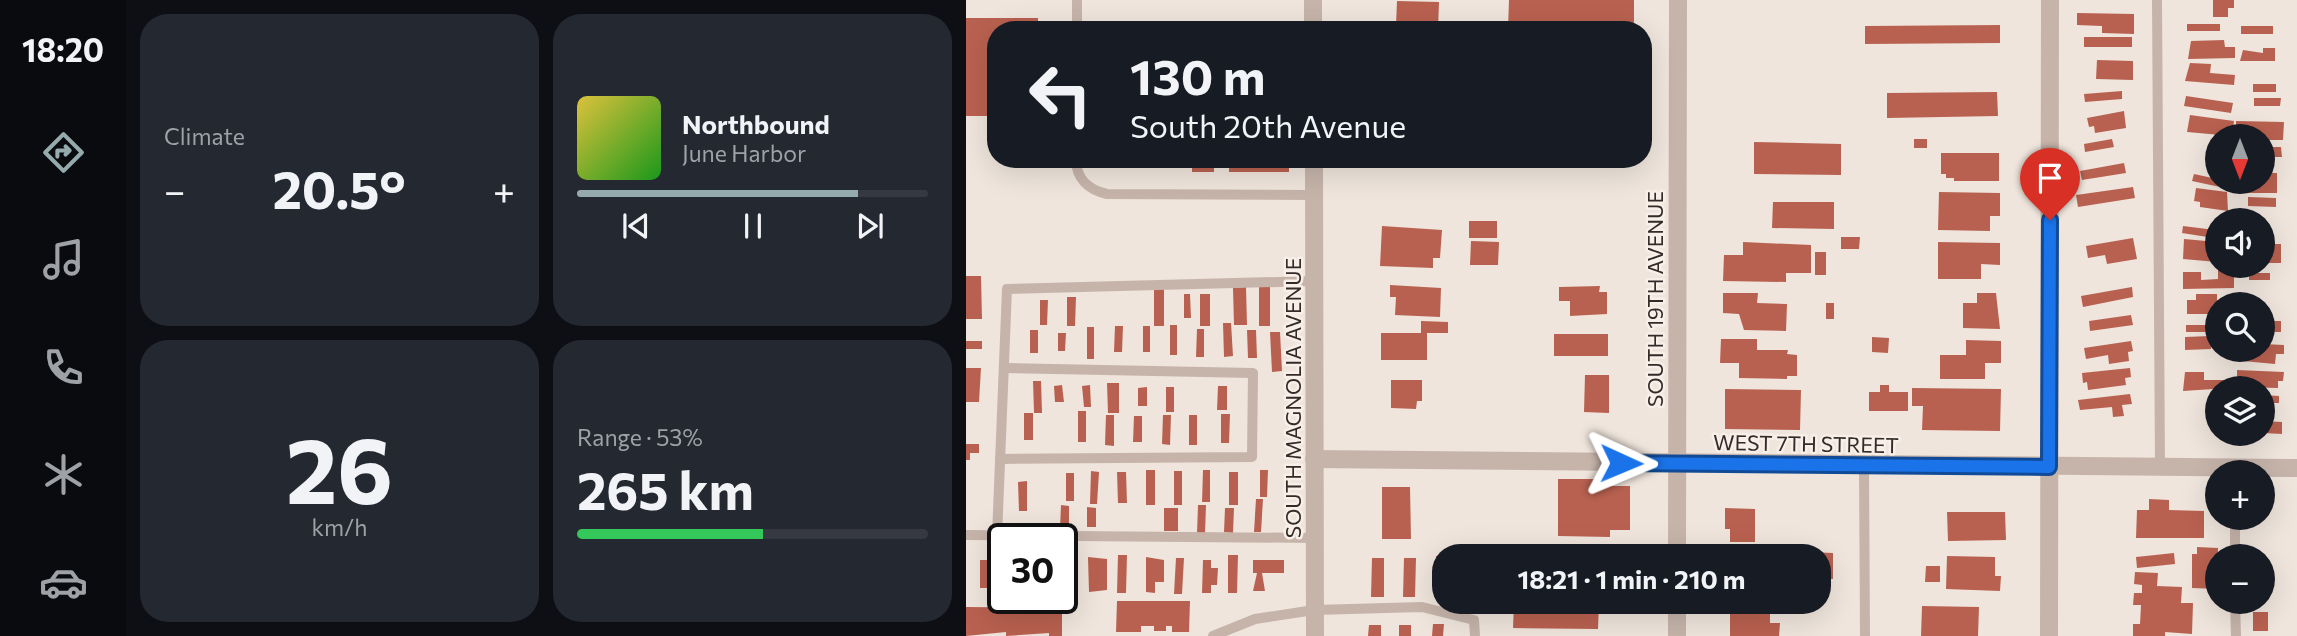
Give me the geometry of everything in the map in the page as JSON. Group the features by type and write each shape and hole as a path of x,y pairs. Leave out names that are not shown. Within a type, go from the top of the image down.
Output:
{"street":[{"path":"1313,0 1313,21"},
{"name":"SOUTH 19TH AVENUE","path":"1677,544 1678,0"},
{"path":"2049,636 2050,0"},
{"name":"SOUTH MAGNOLIA AVENUE","path":"1314,168 1315,636"},
{"name":"WEST 7TH STREET","path":"1314,459 2205,469"},
{"name":"WEST 7TH STREET","path":"2275,469 2297,468"},
{"path":"1677,614 1677,636"}],"lane":[{"path":"1077,0 1077,21"},
{"path":"2157,0 2160,468"},
{"path":"1078,168 1081,179 1092,191 1107,194 1314,195"},
{"path":"998,523 1007,289 1314,281"},
{"path":"1000,459 1252,457 1253,373 1003,368"},
{"path":"1864,467 1864,636"},
{"path":"966,535 987,536"},
{"path":"1078,537 1314,538"},
{"path":"1213,636 1255,619 1314,610 1422,607 1474,620 1475,636"},
{"path":"2235,614 2236,636"}],"building":[{"path":"1509,0 1634,0 1634,21 1508,21"},
{"path":"2213,0 2234,0 2234,8 2228,8 2228,17 2213,17"},
{"path":"1397,1 1439,2 1438,21 1396,21"},
{"path":"2077,13 2134,14 2134,34 2102,33 2102,26 2077,25"},
{"path":"966,18 1038,18 1038,21 987,21 987,116 966,116"},
{"path":"2187,24 2220,24 2220,31 2187,31"},
{"path":"2000,25 2000,43 1865,44 1865,26"},
{"path":"2241,26 2273,26 2273,34 2241,34"},
{"path":"2084,37 2132,37 2132,47 2084,47"},
{"path":"2224,40 2225,47 2235,47 2235,58 2188,59 2191,41"},
{"path":"2263,48 2275,48 2275,61 2240,61 2243,50 2263,53"},
{"path":"2097,60 2133,61 2133,80 2096,79"},
{"path":"2190,63 2211,64 2210,73 2235,75 2234,85 2185,81"},
{"path":"2253,84 2276,84 2276,92 2253,92"},
{"path":"2122,91 2122,99 2085,102 2084,94"},
{"path":"1997,92 1998,116 1887,118 1887,93"},
{"path":"2186,96 2233,103 2231,113 2184,106"},
{"path":"2254,98 2281,98 2280,106 2254,106"},
{"path":"2124,111 2126,128 2095,133 2094,126 2089,127 2087,118"},
{"path":"2190,115 2234,121 2234,124 2205,124 2205,134 2187,132"},
{"path":"2236,121 2284,122 2283,140 2275,140 2275,124 2236,124"},
{"path":"1914,139 1927,139 1927,148 1914,148"},
{"path":"2112,139 2114,147 2085,152 2084,144"},
{"path":"1754,142 1841,144 1841,175 1754,174"},
{"path":"2275,147 2281,147 2282,157 2275,157"},
{"path":"1941,153 1999,153 1999,181 1954,181 1954,178 1946,178 1946,174 1941,174"},
{"path":"2124,163 2126,173 2082,180 2080,171"},
{"path":"1192,168 1214,168 1214,172 1192,172"},
{"path":"1229,168 1289,168 1289,172 1229,172"},
{"path":"2275,173 2277,173 2275,193"},
{"path":"2194,174 2205,176 2205,184 2192,181"},
{"path":"2133,187 2135,198 2078,207 2076,195"},
{"path":"2196,188 2205,189 2205,194 2227,194 2228,208 2200,207 2200,202 2194,201"},
{"path":"1939,192 2000,193 2000,216 1990,216 1990,231 1938,230"},
{"path":"2248,197 2276,198 2276,207 2248,206"},
{"path":"1773,202 1834,202 1834,229 1772,228"},
{"path":"1469,221 1497,221 1497,238 1469,238"},
{"path":"1382,226 1442,230 1440,258 1433,258 1433,268 1380,266"},
{"path":"2183,226 2205,229 2205,237 2182,233"},
{"path":"1841,237 1860,237 1859,249 1841,249"},
{"path":"2133,238 2137,259 2107,264 2105,255 2088,258 2086,246"},
{"path":"2184,239 2205,241 2205,261 2183,259"},
{"path":"1471,241 1499,242 1498,265 1470,265"},
{"path":"1743,242 1811,245 1811,273 1786,273 1786,282 1723,281 1724,255 1743,255"},
{"path":"1938,242 2000,243 2000,265 1981,264 1981,279 1938,279"},
{"path":"2275,244 2281,244 2281,263 2275,263"},
{"path":"1815,252 1826,252 1826,275 1815,275"},
{"path":"2183,272 2201,272 2201,280 2234,278 2234,288 2183,289"},
{"path":"966,276 981,276 982,319 966,319"},
{"path":"2249,278 2270,278 2270,280"},
{"path":"1259,285 1270,285 1270,326 1259,326"},
{"path":"1390,285 1441,288 1440,317 1395,315 1396,297 1390,297"},
{"path":"1600,286 1599,292 1607,292 1607,314 1570,316 1570,301 1559,301 1559,287"},
{"path":"1246,287 1247,325 1234,325 1233,288"},
{"path":"2132,287 2133,297 2083,307 2081,296"},
{"path":"1154,289 1164,289 1164,326 1154,326"},
{"path":"1723,293 1758,293 1757,303 1787,304 1786,331 1744,330 1739,314 1723,313"},
{"path":"1977,293 1996,293 2000,329 1963,328 1963,303 1977,303"},
{"path":"1184,294 1190,294 1191,318 1184,318"},
{"path":"1200,294 1210,294 1210,326 1200,326"},
{"path":"2196,294 2205,294 2205,314 2187,314 2187,300 2196,300"},
{"path":"1067,297 1076,297 1075,326 1067,326"},
{"path":"1040,300 1048,300 1047,325 1040,325"},
{"path":"1826,303 1834,303 1834,319 1826,319"},
{"path":"2131,315 2133,325 2090,331 2089,321"},
{"path":"1421,321 1448,322 1448,333 1427,333 1427,360 1381,360 1381,333 1421,333"},
{"path":"2275,321 2281,321 2281,332 2275,332"},
{"path":"1223,323 1231,323 1233,356 1224,357"},
{"path":"1170,325 1177,325 1177,355 1170,355"},
{"path":"2186,325 2205,325 2205,332 2186,332"},
{"path":"1115,326 1123,326 1122,352 1114,352"},
{"path":"1143,326 1150,326 1150,352 1143,352"},
{"path":"1087,327 1094,327 1094,359 1087,359"},
{"path":"1197,329 1204,329 1204,357 1196,357"},
{"path":"1030,330 1038,330 1038,353 1030,353"},
{"path":"1247,330 1256,330 1257,358 1248,358"},
{"path":"1270,332 1280,332 1282,371 1272,372"},
{"path":"1058,333 1066,333 1065,351 1058,351"},
{"path":"1554,334 1608,334 1608,356 1554,356"},
{"path":"2205,336 2205,349 2185,350 2185,337"},
{"path":"1872,337 1889,338 1888,353 1872,352"},
{"path":"1721,339 1757,339 1757,350 1788,350 1787,354 1797,355 1797,376 1787,376 1787,379 1739,378 1739,363 1720,363"},
{"path":"1966,340 2001,341 2001,363 1985,363 1985,379 1940,379 1940,355 1966,355"},
{"path":"966,341 982,341 982,349 966,349"},
{"path":"2131,341 2133,351 2128,352 2129,361 2109,364 2108,355 2086,359 2084,348"},
{"path":"2275,345 2284,345 2284,354 2276,354 2275,364 2254,362 2275,362"},
{"path":"966,368 981,368 979,402 966,402"},
{"path":"2130,368 2131,377 2125,378 2126,385 2088,390 2087,382 2083,383 2082,373"},
{"path":"2237,370 2284,372 2283,381 2278,381 2278,388 2275,388 2275,376 2237,376"},
{"path":"2185,372 2204,372 2205,390 2183,391"},
{"path":"1585,375 1609,375 1609,413 1584,412"},
{"path":"1391,380 1422,380 1422,401 1417,401 1416,409 1391,408"},
{"path":"1033,381 1041,381 1042,413 1034,413"},
{"path":"1107,383 1119,383 1119,413 1108,413"},
{"path":"1062,385 1064,402 1055,402 1054,386"},
{"path":"1090,385 1091,407 1084,407 1082,386"},
{"path":"1880,385 1889,385 1889,392 1908,392 1908,411 1869,411 1869,392 1880,392"},
{"path":"1218,386 1227,386 1227,410 1217,410"},
{"path":"1147,387 1147,406 1138,406 1138,388"},
{"path":"1166,387 1174,387 1174,412 1166,412"},
{"path":"1912,388 2001,389 2000,431 1922,430 1923,406 1912,406"},
{"path":"1725,389 1801,390 1800,430 1725,429"},
{"path":"2130,394 2132,404 2122,405 2124,416 2113,417 2112,407 2080,410 2078,400"},
{"path":"1078,411 1086,411 1086,442 1078,442"},
{"path":"1024,413 1033,413 1033,440 1024,440"},
{"path":"1221,414 1230,414 1229,443 1221,443"},
{"path":"1106,415 1114,415 1114,446 1105,445"},
{"path":"1163,415 1171,415 1170,445 1162,444"},
{"path":"1189,415 1197,415 1197,445 1189,445"},
{"path":"1134,416 1142,416 1142,442 1133,442"},
{"path":"2275,422 2282,422 2282,434 2275,434"},
{"path":"966,444 979,444 979,453 970,453 970,460 966,460"},
{"path":"1146,470 1155,470 1155,505 1146,505"},
{"path":"1203,470 1210,470 1210,502 1202,502"},
{"path":"1260,470 1268,470 1267,497 1260,497"},
{"path":"1091,471 1099,472 1097,504 1090,504"},
{"path":"1174,471 1182,471 1182,505 1174,505"},
{"path":"1117,472 1126,472 1127,503 1118,503"},
{"path":"1229,472 1238,472 1238,505 1229,505"},
{"path":"1066,473 1074,473 1074,501 1066,501"},
{"path":"1558,479 1610,479 1610,486 1630,486 1630,530 1610,530 1610,537 1558,536"},
{"path":"1027,481 1027,511 1019,511 1018,482"},
{"path":"1382,487 1410,487 1411,539 1382,539"},
{"path":"1256,499 1263,499 1261,532 1254,532"},
{"path":"2149,499 2169,500 2169,510 2204,511 2204,538 2136,538 2137,510 2149,510"},
{"path":"1061,505 1069,506 1069,523 1060,523"},
{"path":"1198,505 1206,505 1205,534 1197,534"},
{"path":"1087,507 1096,508 1096,527 1087,527"},
{"path":"1164,508 1178,508 1178,531 1164,531"},
{"path":"1225,508 1234,508 1233,533 1224,532"},
{"path":"1725,508 1755,509 1755,542 1730,542 1730,529 1725,529"},
{"path":"1947,512 2005,512 2006,540 1948,541"},
{"path":"2197,547 2205,547 2205,589 2192,588 2192,554 2197,554"},
{"path":"1831,553 1833,553 1831,579"},
{"path":"2174,553 2175,564 2137,568 2136,557"},
{"path":"1118,555 1127,555 1126,593 1117,593"},
{"path":"1228,555 1238,555 1237,593 1228,593"},
{"path":"1947,556 1995,557 1995,576 2001,576 2000,591 1946,589"},
{"path":"1088,557 1107,559 1107,590 1089,592"},
{"path":"1146,557 1164,560 1164,582 1155,582 1155,593 1146,592"},
{"path":"1176,558 1184,558 1182,594 1174,594"},
{"path":"1372,558 1384,558 1384,597 1371,597"},
{"path":"1404,558 1416,558 1415,597 1403,597"},
{"path":"980,560 987,560 987,588 980,588"},
{"path":"1203,560 1211,560 1211,568 1218,568 1217,585 1211,585 1211,593 1202,593"},
{"path":"1253,560 1284,560 1284,573 1262,573 1265,591 1253,591 1257,573 1253,573"},
{"path":"1926,566 1940,566 1940,582 1925,582"},
{"path":"2135,572 2158,573 2157,586 2182,587 2181,603 2193,603 2192,634 2165,632 2165,636 2133,636 2133,624 2140,624 2141,605 2133,605 2134,593 2142,593 2142,585 2134,584"},
{"path":"1117,601 1190,601 1189,632 1172,632 1172,626 1166,626 1166,631 1154,631 1154,626 1141,626 1141,632 1116,632"},
{"path":"1922,606 1979,607 1978,636 1921,636"},
{"path":"966,607 987,607 987,614 1062,614 1062,636 1049,636 1049,633 1006,636 1006,632 966,636"},
{"path":"1514,614 1599,614 1598,629 1513,628"},
{"path":"1730,614 1770,614 1770,623 1780,623 1779,636 1730,636"},
{"path":"2253,614 2268,614 2268,631 2253,631"},
{"path":"1433,624 1444,624 1443,636 1432,636"},
{"path":"1369,625 1381,625 1381,636 1368,636"},
{"path":"1399,625 1411,625 1411,636 1399,636"}],"route":[{"path":"1621,463 2049,467 2050,220"}]}
